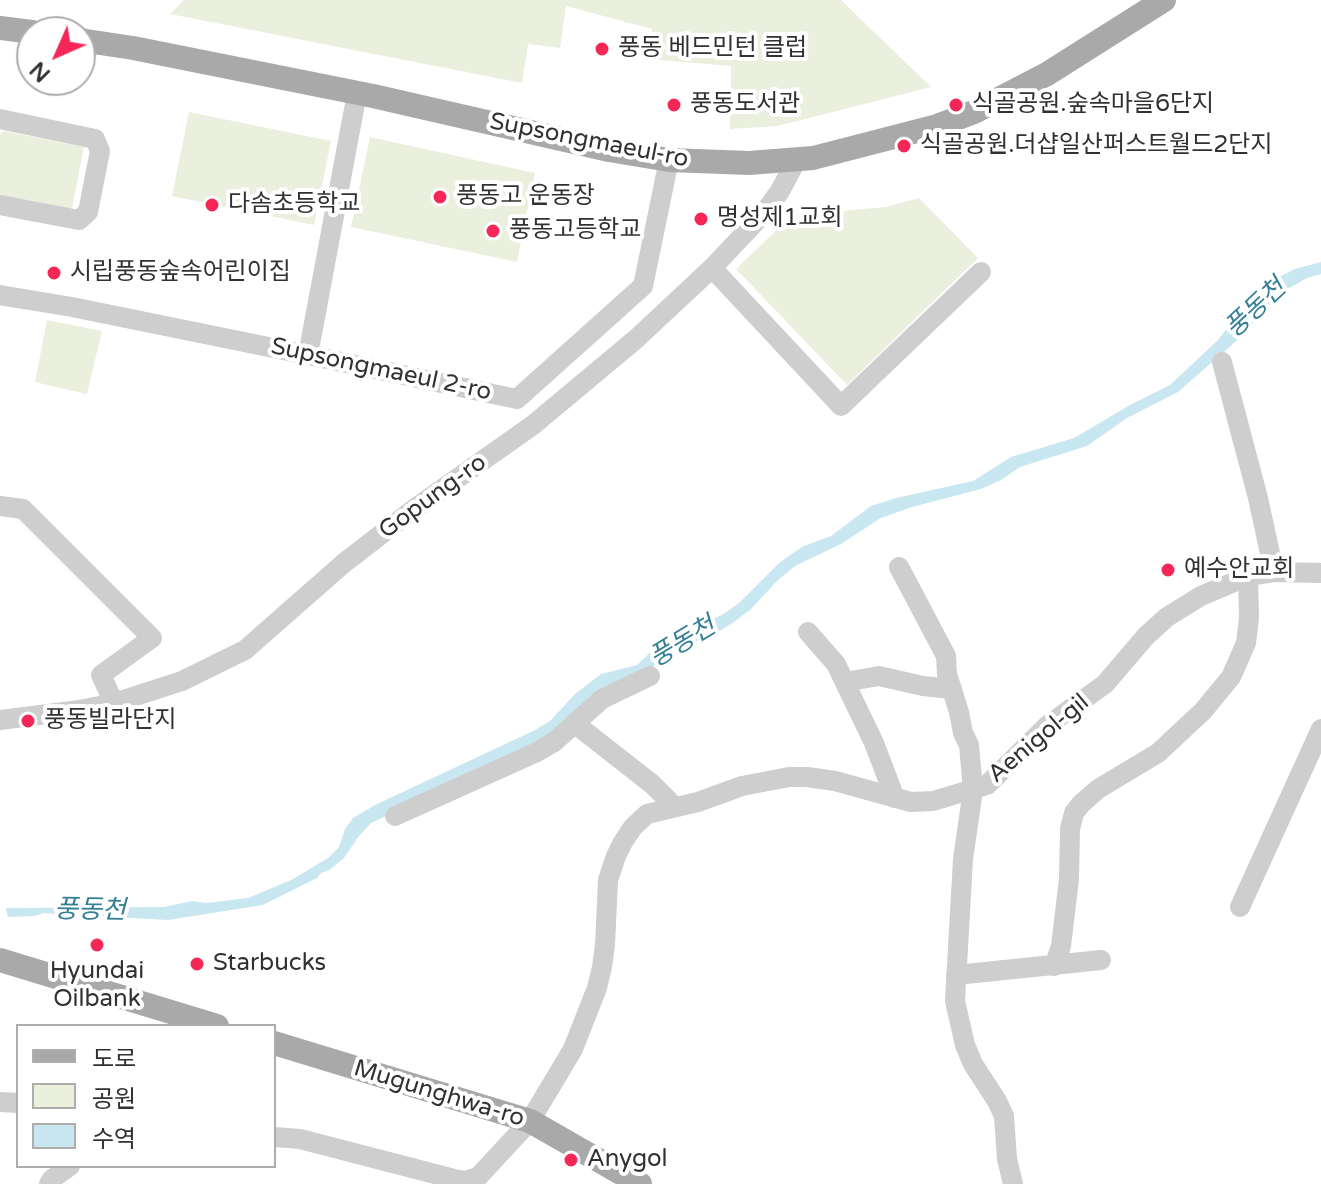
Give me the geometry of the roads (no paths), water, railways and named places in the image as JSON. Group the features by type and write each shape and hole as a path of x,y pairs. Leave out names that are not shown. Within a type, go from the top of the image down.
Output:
{"main road":[{"path":"1105,38 1146,0"},
{"name":"Supsongmaeul-ro","path":"96,42 357,93 609,150 669,160 749,163 813,158 937,126 974,112 1047,74 1164,0"},
{"path":"0,960 210,1024"},
{"name":"Mugunghwa-ro","path":"276,1044 530,1121 640,1184"}],"street":[{"path":"308,355 357,93"},
{"path":"0,119 95,139 100,151 88,212 79,220 0,205"},
{"name":"Gopung-ro","path":"0,720 114,703 182,681 245,650 367,545 544,416 636,339 712,268 764,213 797,159"},
{"name":"Supsongmaeul 2-ro","path":"0,295 72,307 517,399 643,286 669,160"},
{"path":"712,268 841,406 981,272"},
{"path":"1222,362 1274,572"},
{"path":"0,506 23,509 152,638 101,675 114,703"},
{"path":"899,567 946,656 947,674 969,745 973,790 963,859 955,1001 965,1045 973,1064 1004,1116 1007,1159 1013,1184"},
{"name":"Aenigol-gil","path":"276,1137 300,1139 471,1182 530,1121 573,1049 597,988 605,954 608,880 623,842 640,820 655,811 706,800 742,786 789,777 835,781 895,798 923,802 987,785 1048,725 1105,684 1160,622 1201,596 1248,576 1274,572 1321,573"},
{"path":"1054,966 1061,946 1068,892 1070,829 1074,813 1098,789 1158,753 1203,711 1231,677 1246,643 1248,576"},
{"path":"808,632 836,664 874,743 895,798"},
{"path":"395,816 535,753 554,742 602,699 650,676"},
{"path":"845,682 879,676 952,689"},
{"path":"574,723 652,784 675,807"},
{"path":"1240,907 1321,729"},
{"path":"956,975 1101,960"},
{"path":"49,1184 67,1168"}],"water":[{"name":"풍동천","path":"1321,262 1321,274 1307,278 1279,294 1241,337 1178,392 1127,418 1087,446 1020,467 981,489 881,518 841,544 795,566 731,624 667,654 645,674 547,740 371,823 344,858 329,870 263,905 168,920 44,913 8,917 6,908 164,907 192,901 207,903 248,898 291,880 328,858 339,847 345,829 353,818 550,721 575,694 601,674 637,665 670,637 722,615 739,603 779,563 804,546 831,536 871,506 973,481 1011,457 1074,438 1170,385 1218,340 1275,279 1295,269"}],"place":[{"name":"풍동 베드민턴 클럽","path":"602,49"},
{"name":"풍동도서관","path":"674,105"},
{"name":"식골공원.숲속마을6단지","path":"956,105"},
{"name":"식골공원.더샵일산퍼스트월드2단지","path":"904,146"},
{"name":"풍동고 운동장","path":"440,197"},
{"name":"다솜초등학교","path":"212,205"},
{"name":"명성제1교회","path":"701,219"},
{"name":"풍동고등학교","path":"493,231"},
{"name":"시립풍동숲속어린이집","path":"54,273"},
{"name":"예수안교회","path":"1168,570"},
{"name":"풍동빌라단지","path":"28,721"},
{"name":"Hyundai Oilbank","path":"97,945"},
{"name":"Starbucks","path":"197,964"},
{"name":"Anygol","path":"571,1160"}]}
